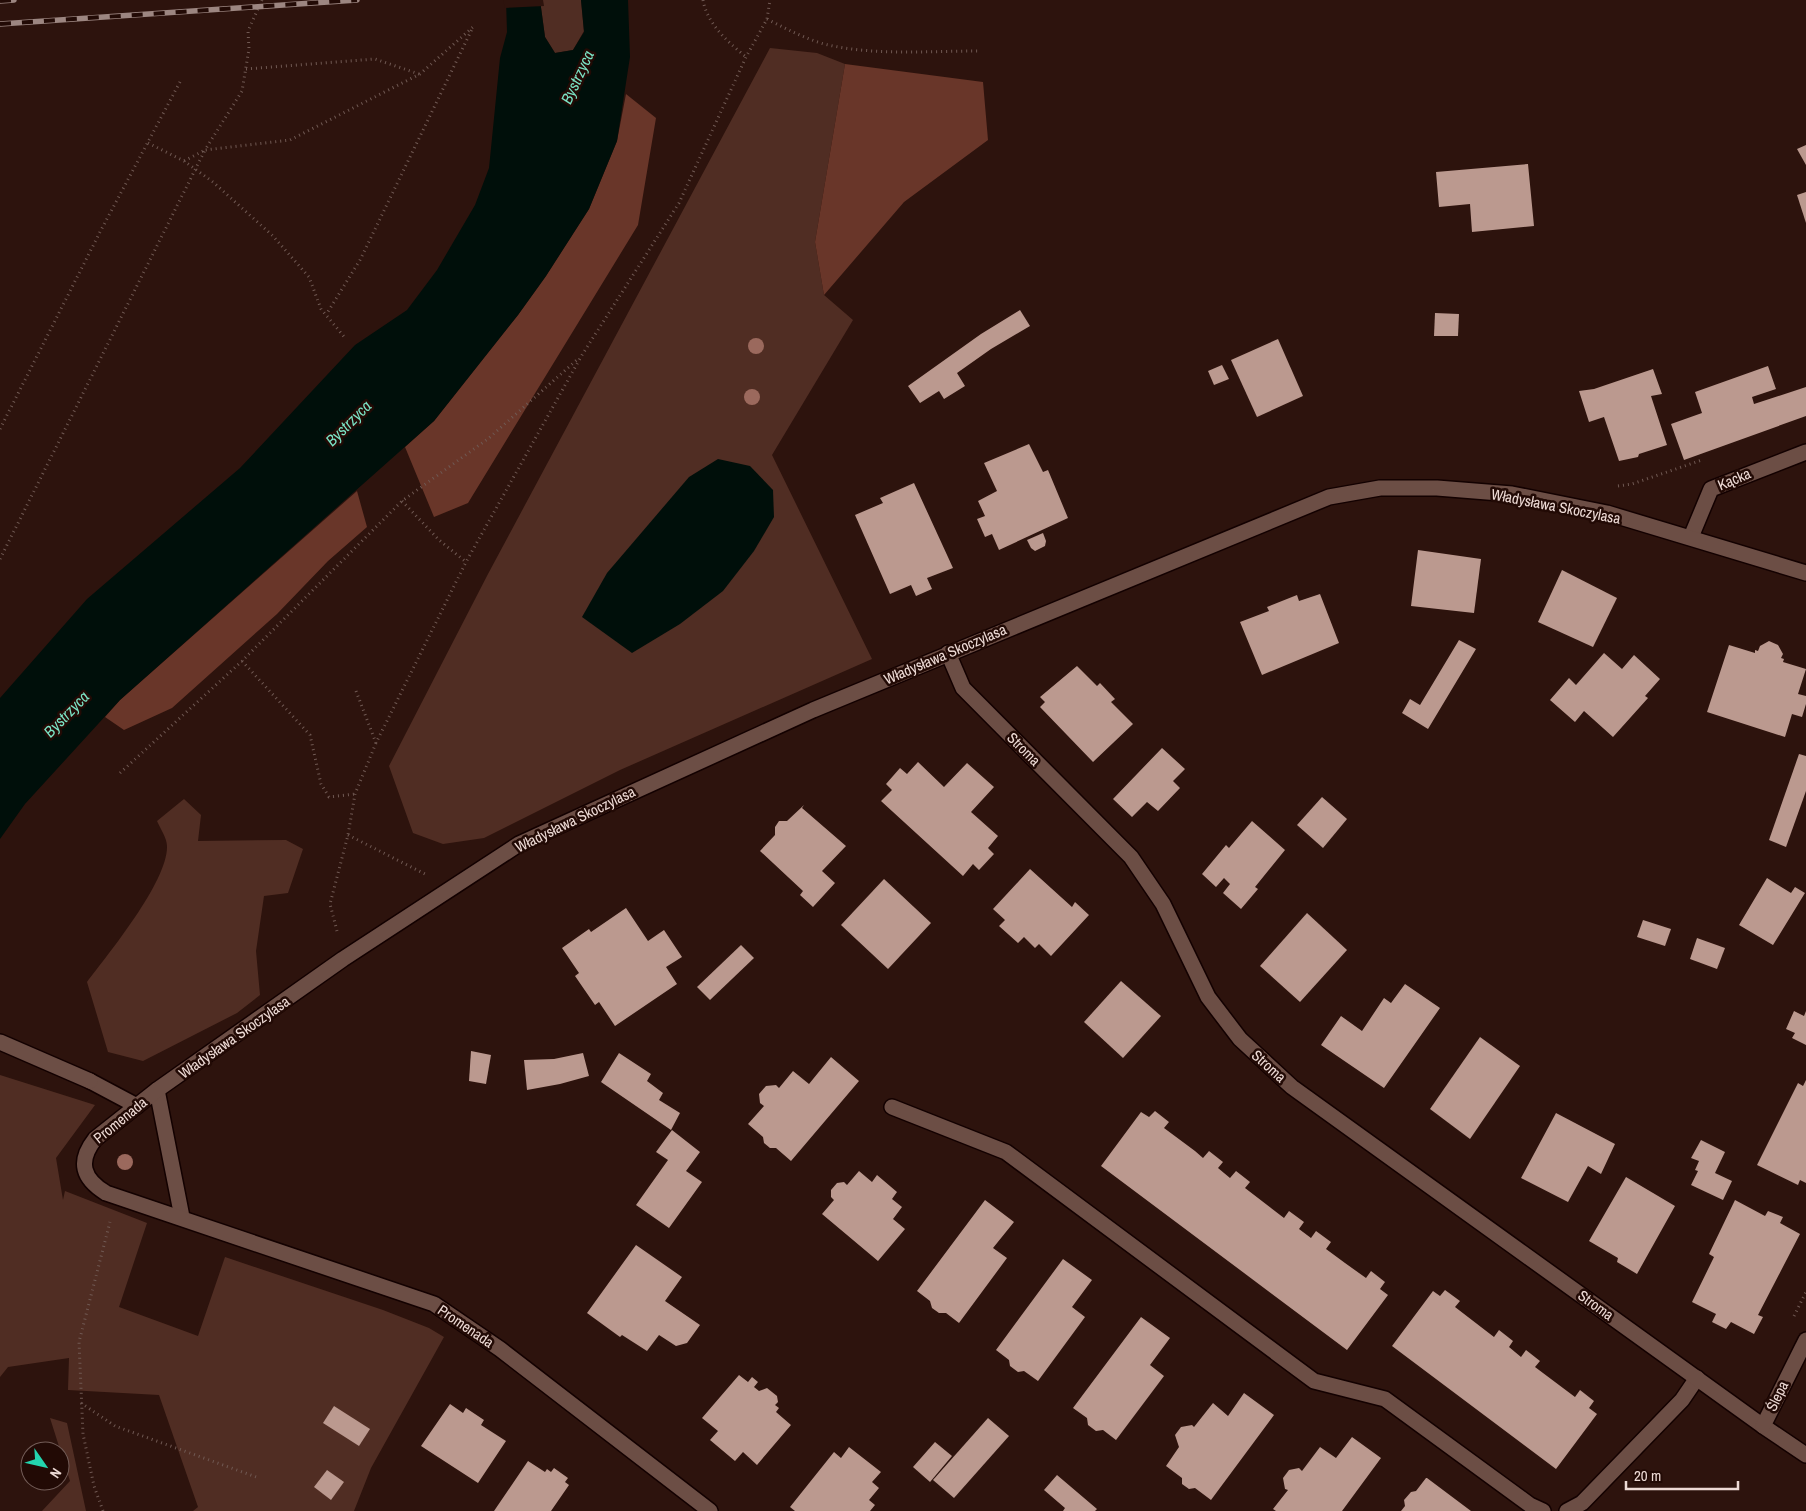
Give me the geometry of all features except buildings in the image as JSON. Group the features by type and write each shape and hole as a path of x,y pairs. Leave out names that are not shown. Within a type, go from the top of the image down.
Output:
{"street":[{"name":"Kącka","path":"1691,537 1711,489 1806,452"},
{"name":"Władysława Skoczylasa","path":"157,1090 343,959 519,844 683,768 948,653 1329,497 1380,488 1437,488 1512,494 1607,513 1806,573"},
{"name":"Stroma","path":"948,653 963,688 1132,857 1163,904 1208,996 1240,1039 1292,1087 1806,1455"},
{"path":"0,1042 90,1081 137,1106"},
{"name":"Promenada","path":"182,1216 157,1090 95,1140 86,1154 86,1175 94,1186 118,1197 182,1216 434,1304 500,1349 710,1511"},
{"path":"892,1107 1006,1152 1314,1381 1385,1398 1530,1505 1543,1511"},
{"name":"Ślepa","path":"1763,1426 1806,1340"},
{"path":"1567,1511 1582,1503 1682,1400 1697,1378"}],"path":[{"path":"0,560 195,169 242,91 249,49 248,31 262,0"},
{"path":"703,0 705,10 725,40 746,56"},
{"path":"343,959 330,904 348,835 355,794 376,743 466,562 582,355 679,203 746,56 768,19 770,0"},
{"path":"768,19 804,37 825,44 854,48 979,51"},
{"path":"184,161 205,150 290,140 420,74 473,27 360,260 326,315"},
{"path":"246,69 375,59 420,74"},
{"path":"0,429 100,232 182,80"},
{"path":"148,143 184,161 213,182 273,236 309,277 321,309 346,339"},
{"path":"120,773 242,661 402,501 489,438 582,355"},
{"path":"1614,487 1632,484 1706,459"},
{"path":"402,501 440,540 466,562"},
{"path":"242,661 310,735 321,784 328,797 355,794"},
{"path":"356,691 376,743"},
{"path":"348,835 407,863 449,888"},
{"path":"103,1511 94,1486 83,1434 80,1403 79,1342 118,1197"},
{"path":"80,1403 115,1426 260,1478"}],"shaded area":[{"path":"540,0 581,0 584,31 573,50 555,53 545,37"},
{"path":"770,48 817,53 845,64 815,242 824,295 853,320 772,455 872,659 620,770 484,838 443,844 413,833 389,766 488,574"},
{"path":"845,64 983,82 988,140 904,202 824,295 815,242"},
{"path":"626,94 656,118 638,225 468,503 434,517 405,447 434,421 518,315 546,276 589,209 617,141"},
{"path":"357,491 367,527 328,561 277,614 172,708 124,730 105,717 120,700"},
{"path":"184,799 201,815 198,841 286,840 303,849 288,893 264,896 256,951 260,995 237,1013 143,1061 108,1052 87,982 148,897 165,861 167,846 165,836 157,821"},
{"path":"0,1075 95,1105 56,1158 63,1200 65,1191 147,1223 119,1307 198,1336 225,1257 383,1310 429,1328 444,1337 371,1468 354,1511 193,1511 198,1507 159,1395 68,1390 69,1358 8,1367 0,1377"},
{"path":"50,1418 67,1423 86,1511 42,1511 61,1491 70,1491 70,1441 57,1441"}],"water":[{"name":"Bystrzyca","path":"506,0 540,0 545,37 555,53 573,50 584,32 581,0 628,0 630,57 617,141 589,209 546,276 518,315 434,421 120,700 25,804 0,839 0,698 87,599 240,468 355,345 407,310 437,270 475,205 489,168 500,58 507,32"},
{"path":"718,459 750,466 773,490 774,517 754,551 723,591 680,624 632,653 582,617 607,573 689,477"}],"pier":[{"path":"503,0 543,0 544,6 505,8"}],"railway":[{"path":"0,1 14,0"},
{"path":"0,24 357,0"}]}
